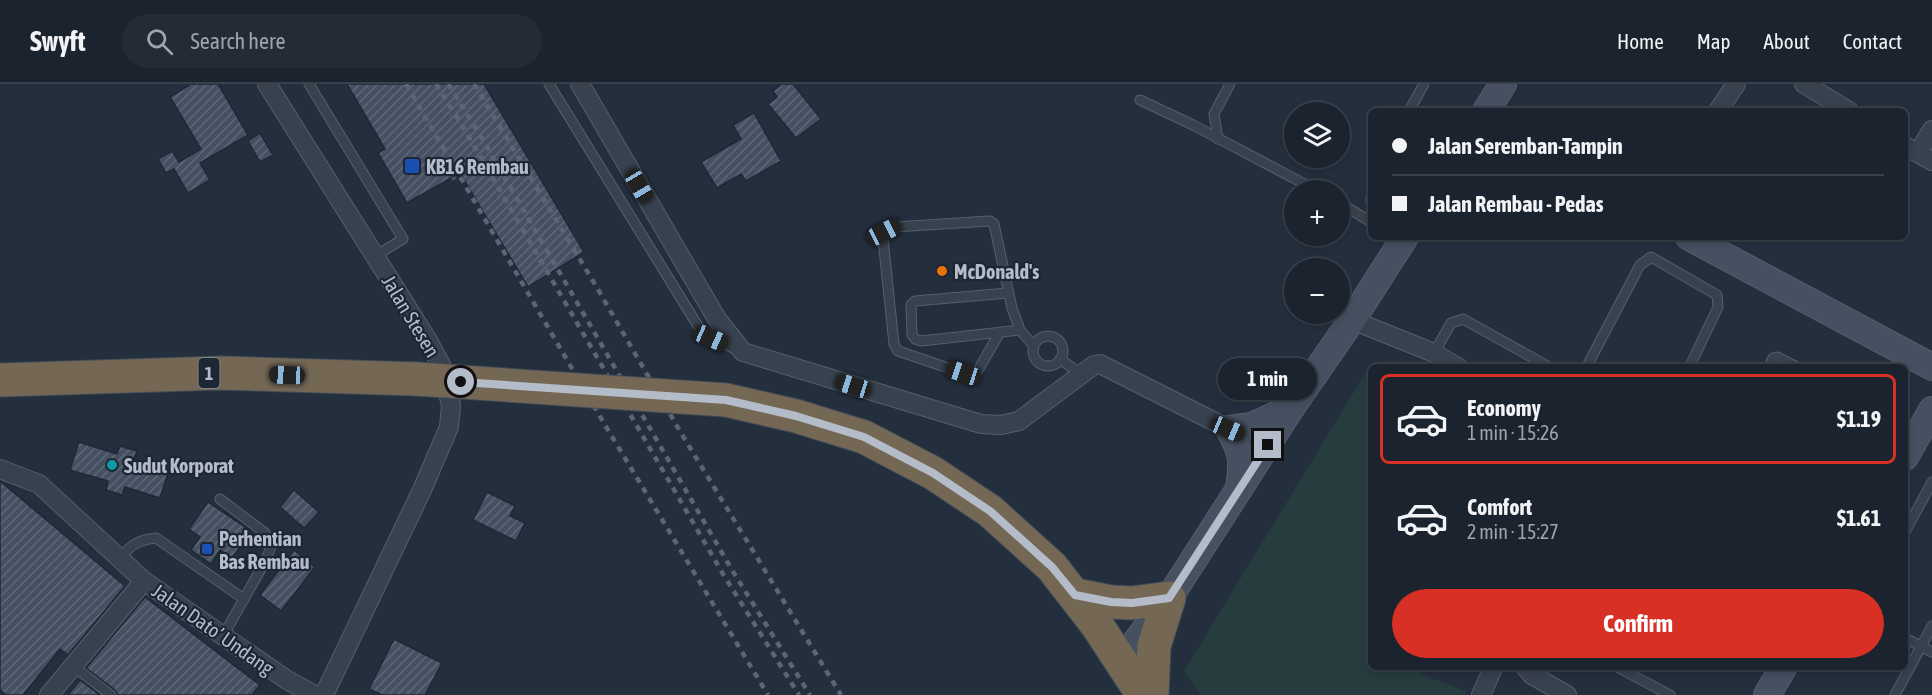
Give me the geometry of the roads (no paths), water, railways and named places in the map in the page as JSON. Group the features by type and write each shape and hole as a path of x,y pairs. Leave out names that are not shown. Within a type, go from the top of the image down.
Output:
{"highway":[{"name":"1","path":"0,380 221,373 417,379 726,400 796,416 864,437 933,473 990,511 1052,567 1122,660 1143,695"},
{"path":"1075,595 1111,602 1132,603 1169,598 1154,646 1152,695"}],"main road":[{"path":"1488,108 1503,84"},
{"path":"1695,240 1932,368"},
{"path":"1122,660 1169,598 1291,408 1352,320 1397,244"},
{"path":"1239,492 1243,464 1240,449 1228,429 1252,426 1291,408"},
{"path":"1908,452 1932,410"},
{"path":"1767,695 1782,670"}],"street":[{"path":"1720,108 1736,84"},
{"path":"1804,84 1843,108"},
{"name":"Jalan Stesen","path":"270,85 427,339 441,365 451,405 449,427 422,490 324,695"},
{"path":"586,86 717,319 742,352 981,424 1001,425 1019,421 1094,365 1106,366 1228,429 1268,445"},
{"path":"1918,154 1932,130"},
{"path":"1352,320 1434,353 1452,364"},
{"name":"Jalan Dato’ Undang","path":"0,469 39,484 144,581 287,680 315,695"},
{"name":"Jalan Dato’ Undang","path":"49,695 144,581"},
{"path":"1480,695 1492,670"},
{"path":"1528,670 1532,675 1568,695"},
{"path":"276,695 287,680"}],"lane":[{"path":"309,84 403,239 375,256"},
{"path":"549,84 698,326 711,338 742,352"},
{"path":"1218,139 1214,114 1230,84"},
{"path":"1411,108 1424,84"},
{"path":"1140,100 1297,180"},
{"path":"1350,209 1368,220"},
{"path":"1000,332 977,372 970,374 898,351 894,344 884,232 895,227 990,221 994,224 1008,293 1020,330 1033,345 1034,358 1038,362 1049,365 1060,359 1063,349 1057,339 1046,336 1033,345"},
{"path":"1588,364 1640,266 1651,257 1717,295 1718,307 1691,364"},
{"path":"1008,293 921,300 911,305 912,335 921,341 1020,330"},
{"path":"1434,353 1451,323 1462,320 1544,364"},
{"path":"1770,364 1773,358 1777,357 1791,364"},
{"path":"1060,359 1081,374"},
{"path":"1908,526 1932,482"},
{"path":"220,499 266,533 271,546 266,560 223,636"},
{"path":"119,558 141,540 156,538 244,599"},
{"path":"1895,695 1932,626"},
{"path":"1908,640 1932,652"},
{"path":"73,666 111,695"},
{"path":"1622,670 1670,695"}],"railway":[{"path":"406,84 605,425 768,695"},
{"path":"436,84 723,574 799,695"},
{"path":"448,84 476,128 732,570 810,695"},
{"path":"474,84 596,286 681,433 841,695"}],"place":[{"name":"KB16 Rembau","path":"412,166"},
{"name":"McDonald's","path":"942,271"},
{"name":"Sudut Korporat","path":"112,465"},
{"name":"Perhentian Bas Rembau","path":"207,549"}]}
